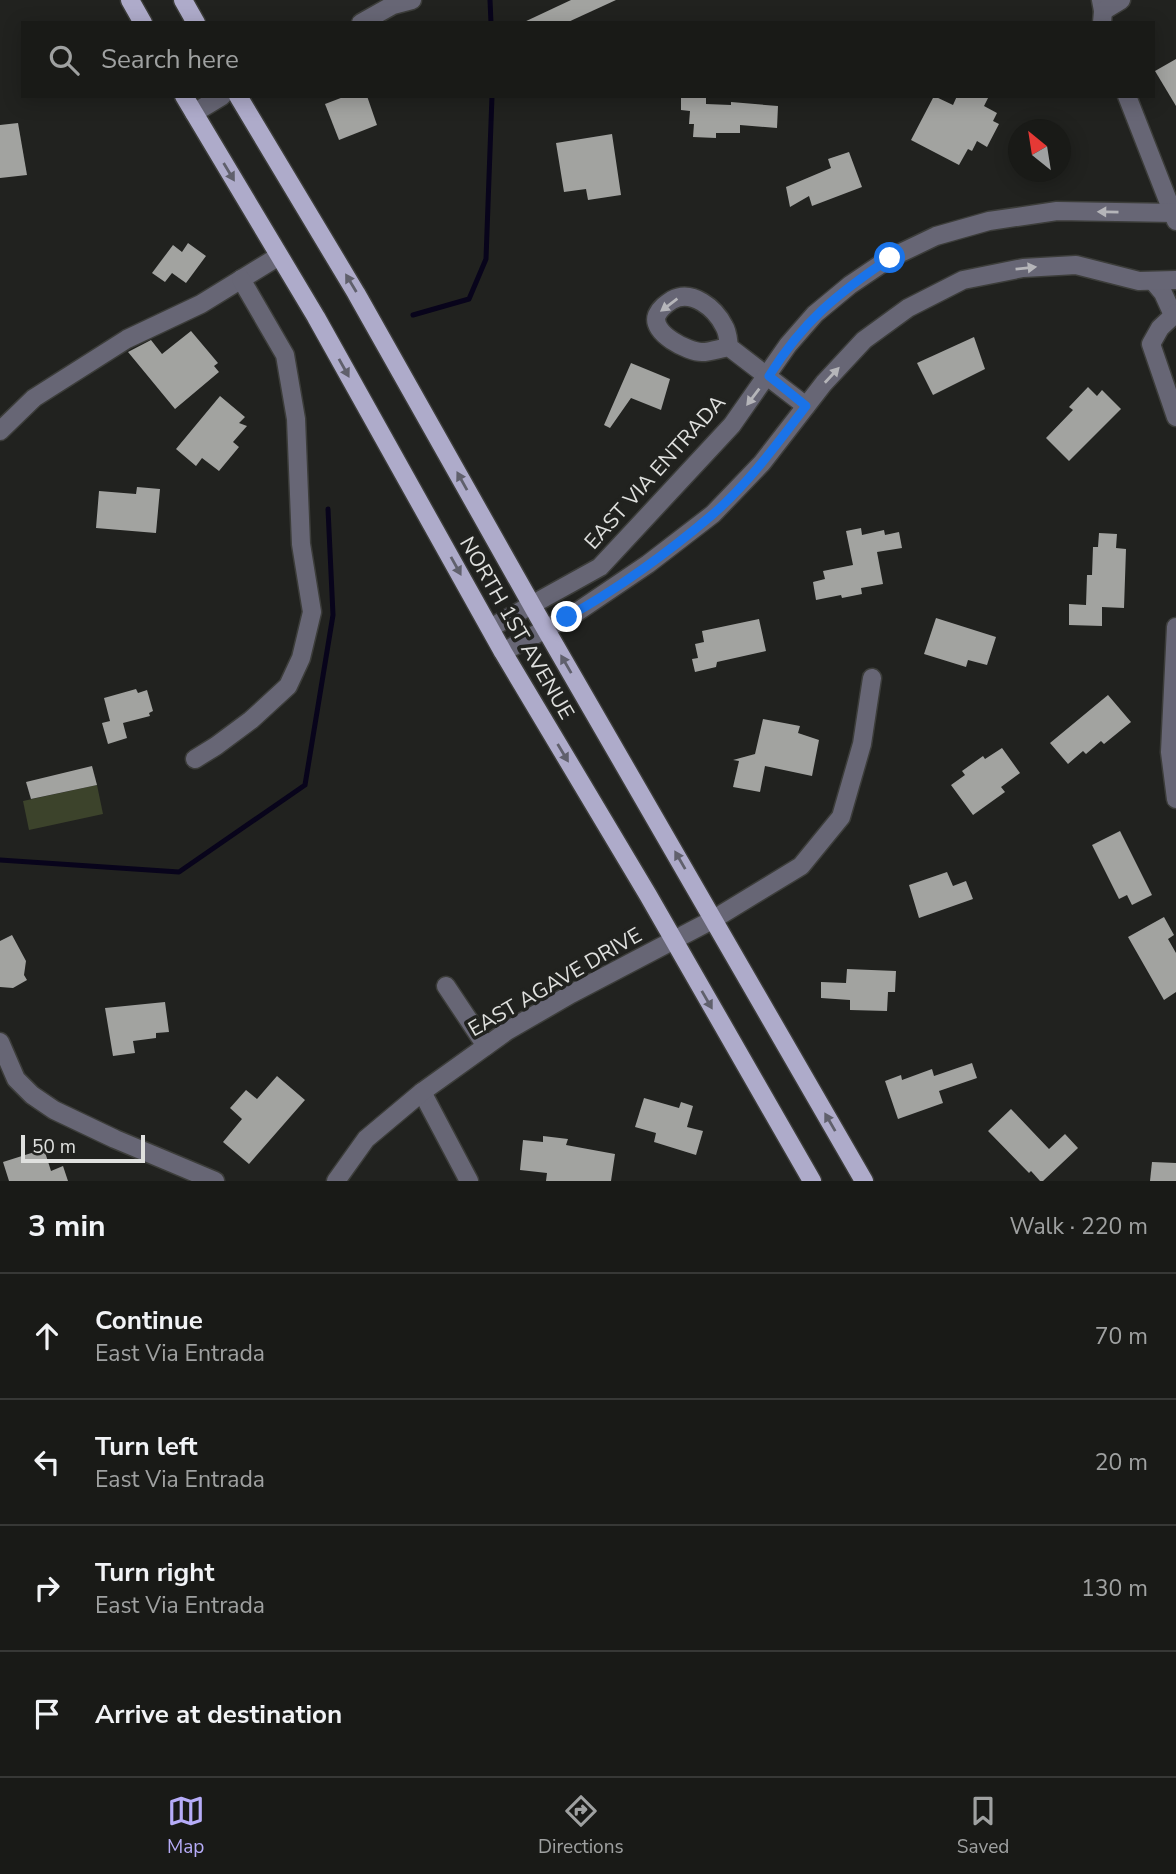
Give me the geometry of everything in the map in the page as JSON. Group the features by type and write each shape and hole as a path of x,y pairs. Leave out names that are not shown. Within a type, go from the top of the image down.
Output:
{"main road":[{"path":"130,0 142,21"},
{"path":"183,0 195,21"},
{"name":"NORTH 1ST AVENUE","path":"185,98 316,317 503,652 648,895 812,1181"},
{"name":"NORTH 1ST AVENUE","path":"239,98 356,293 545,629 864,1181"}],"street":[{"path":"364,21 392,3 412,0"},
{"path":"1102,11 1121,0"},
{"path":"194,113 219,98"},
{"path":"1128,98 1175,216"},
{"name":"EAST VIA ENTRADA","path":"490,628 600,567 732,425 769,376 788,345 806,324 850,285 890,258 936,236 989,221 1057,211 1175,216"},
{"path":"0,431 34,398 127,339 201,304 279,256"},
{"path":"503,652 577,612 648,564 713,514 762,463 806,406 864,340 908,308 963,280 1023,268 1076,265 1139,281 1176,280"},
{"path":"195,759 216,747 251,720 288,686 301,658 312,612 301,544 296,419 285,355 241,279"},
{"path":"1153,281 1174,314 1154,336 1151,344 1176,417"},
{"path":"729,347 806,406"},
{"path":"1176,627 1170,752 1176,799"},
{"name":"EAST AGAVE DRIVE","path":"337,1181 366,1139 422,1092 507,1031 714,919 801,866 841,817 862,744 872,678"},
{"path":"446,986 486,1046"},
{"path":"0,1042 16,1079 32,1095 54,1110 215,1181"},
{"path":"422,1092 469,1181"}],"green space":[{"path":"97,785 103,814 29,830 23,801"}],"building":[{"path":"571,0 616,0 570,21 526,21"},
{"path":"1176,59 1176,106 1155,71"},
{"path":"341,98 368,98 377,125 339,140 325,104"},
{"path":"681,98 706,98 706,104 731,105 731,102 778,106 777,128 740,125 740,133 716,133 716,138 693,137 694,124 689,124 690,111 681,110"},
{"path":"933,98 953,105 956,98 988,98 984,106 997,113 993,121 999,124 987,147 977,141 972,151 968,149 959,165 911,140"},
{"path":"18,123 27,175 0,178 0,125"},
{"path":"612,134 621,195 588,200 586,189 564,192 556,143"},
{"path":"849,152 862,187 812,206 809,196 790,207 786,187 831,168 828,159"},
{"path":"188,243 206,256 186,283 172,273 165,282 152,273 173,245 182,252"},
{"path":"191,331 218,363 214,366 219,372 175,409 128,352 151,340 162,354"},
{"path":"974,337 985,369 933,395 917,363"},
{"path":"631,363 670,379 661,410 631,398 610,428 604,425"},
{"path":"1088,387 1097,396 1102,390 1121,409 1069,461 1046,438 1073,410 1069,407"},
{"path":"220,396 245,417 239,423 247,426 233,442 239,447 219,471 202,458 196,466 176,449"},
{"path":"137,487 160,489 156,533 96,528 99,491 136,494"},
{"path":"861,528 862,535 884,530 885,535 899,532 902,548 877,552 883,584 861,588 862,594 816,600 813,582 825,579 823,571 853,565 846,531"},
{"path":"1099,533 1117,534 1116,548 1126,549 1124,608 1102,607 1102,626 1069,625 1069,604 1086,605 1087,575 1092,575 1093,547 1098,547"},
{"path":"936,618 996,637 987,665 968,660 966,667 924,654"},
{"path":"759,619 766,651 717,662 716,667 695,672 692,659 698,658 695,644 704,642 702,631"},
{"path":"136,689 138,693 147,690 153,711 149,713 150,716 123,723 127,738 108,744 102,723 110,721 104,698"},
{"path":"1108,695 1131,722 1104,744 1101,741 1086,754 1083,751 1068,764 1050,743"},
{"path":"763,719 800,726 798,733 819,740 812,776 765,766 760,792 733,787 739,761 733,760 755,754"},
{"path":"1002,748 1020,773 1001,787 1005,792 973,815 951,785 965,775 962,771 983,756 985,759"},
{"path":"92,766 97,785 31,799 26,782"},
{"path":"1120,831 1152,895 1132,905 1127,895 1119,899 1092,845"},
{"path":"947,872 953,886 966,881 973,899 919,918 909,885"},
{"path":"1164,917 1174,935 1168,939 1176,953 1176,992 1164,1000 1128,937"},
{"path":"12,935 26,961 24,975 27,980 13,988 0,987 0,941"},
{"path":"847,969 896,971 895,992 888,992 887,1011 850,1010 850,1000 821,998 821,982 846,983"},
{"path":"165,1002 169,1032 156,1033 156,1038 133,1041 135,1053 113,1056 105,1008"},
{"path":"972,1063 977,1078 939,1091 943,1103 898,1119 885,1081 901,1075 902,1080 932,1069 934,1076"},
{"path":"277,1076 305,1100 249,1164 223,1142 242,1119 230,1108 246,1090 257,1099"},
{"path":"644,1098 679,1108 681,1102 693,1106 687,1127 703,1131 696,1155 654,1142 656,1133 635,1127"},
{"path":"1011,1109 1049,1149 1065,1134 1078,1148 1043,1181 1031,1171 1029,1173 988,1131"},
{"path":"543,1136 568,1139 566,1145 615,1154 611,1181 546,1181 547,1173 520,1170 523,1140 543,1142"},
{"path":"44,1149 51,1171 63,1166 68,1181 9,1181 3,1162"},
{"path":"1152,1162 1176,1163 1176,1181 1150,1181"}],"waterway":[{"path":"490,0 491,21"},
{"path":"413,315 469,299 486,259 492,98"},
{"path":"0,860 179,872 305,785 333,615 328,509"}],"route":[{"path":"567,617 648,564 713,514 762,463 806,406 769,376 788,345 815,314 850,285 890,258"}]}
